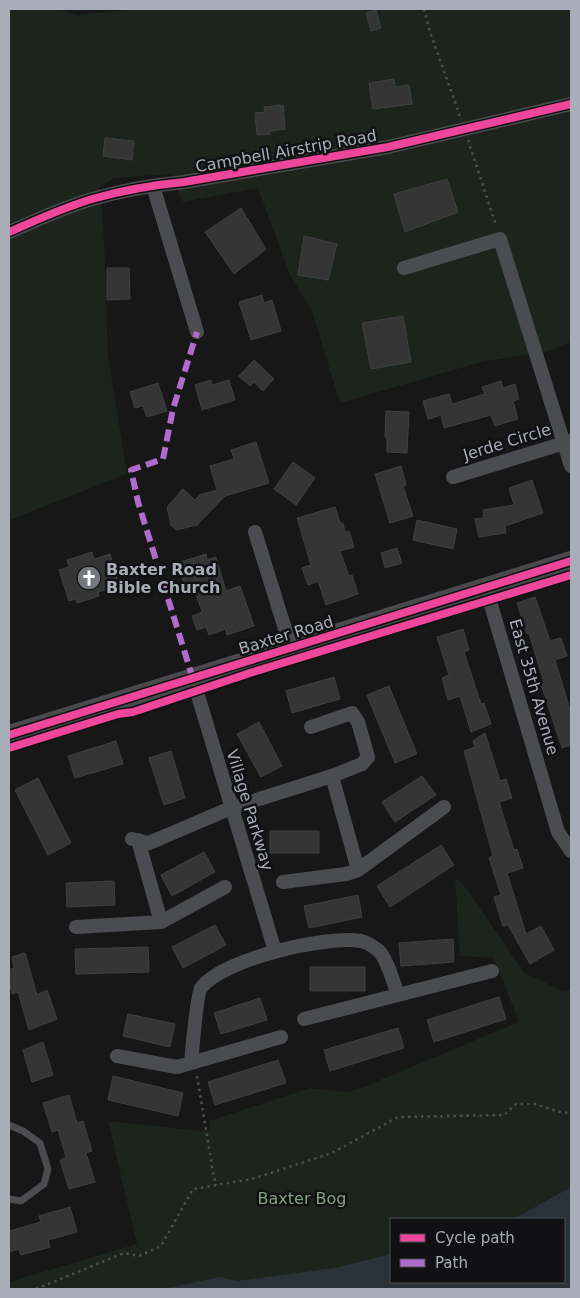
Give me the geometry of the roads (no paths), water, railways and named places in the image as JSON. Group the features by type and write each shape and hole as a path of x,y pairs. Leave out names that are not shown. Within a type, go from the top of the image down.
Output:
{"street":[{"name":"Campbell Airstrip Road","path":"9,232 45,216 95,198 153,186 388,147 571,104"},
{"path":"153,186 197,332"},
{"path":"404,268 500,239 568,442 571,466"},
{"name":"Jerde Circle","path":"453,477 568,442"},
{"path":"255,532 291,648"},
{"name":"Baxter Road","path":"9,735 571,561"},
{"name":"East 35th Avenue","path":"486,588 558,832 571,851"},
{"name":"Village Parkway","path":"193,679 275,951"},
{"path":"161,922 135,840 149,843 231,808 332,776 362,764 368,757 358,722 352,713 311,727"},
{"path":"332,776 358,870"},
{"path":"283,882 346,874 358,870 444,807"},
{"path":"76,927 161,922 225,887"},
{"path":"191,1063 199,990 212,977 232,965 275,951 340,940 363,942 379,951 398,995"},
{"path":"304,1019 492,971"},
{"path":"117,1056 177,1067 281,1037"}],"lane":[{"path":"9,1125 23,1131 40,1143 48,1168 44,1184 21,1201 9,1199"}],"place":[{"name":"Baxter Road Bible Church","path":"89,578"}],"park label":[{"name":"Baxter Bog","path":"302,1198"}]}
